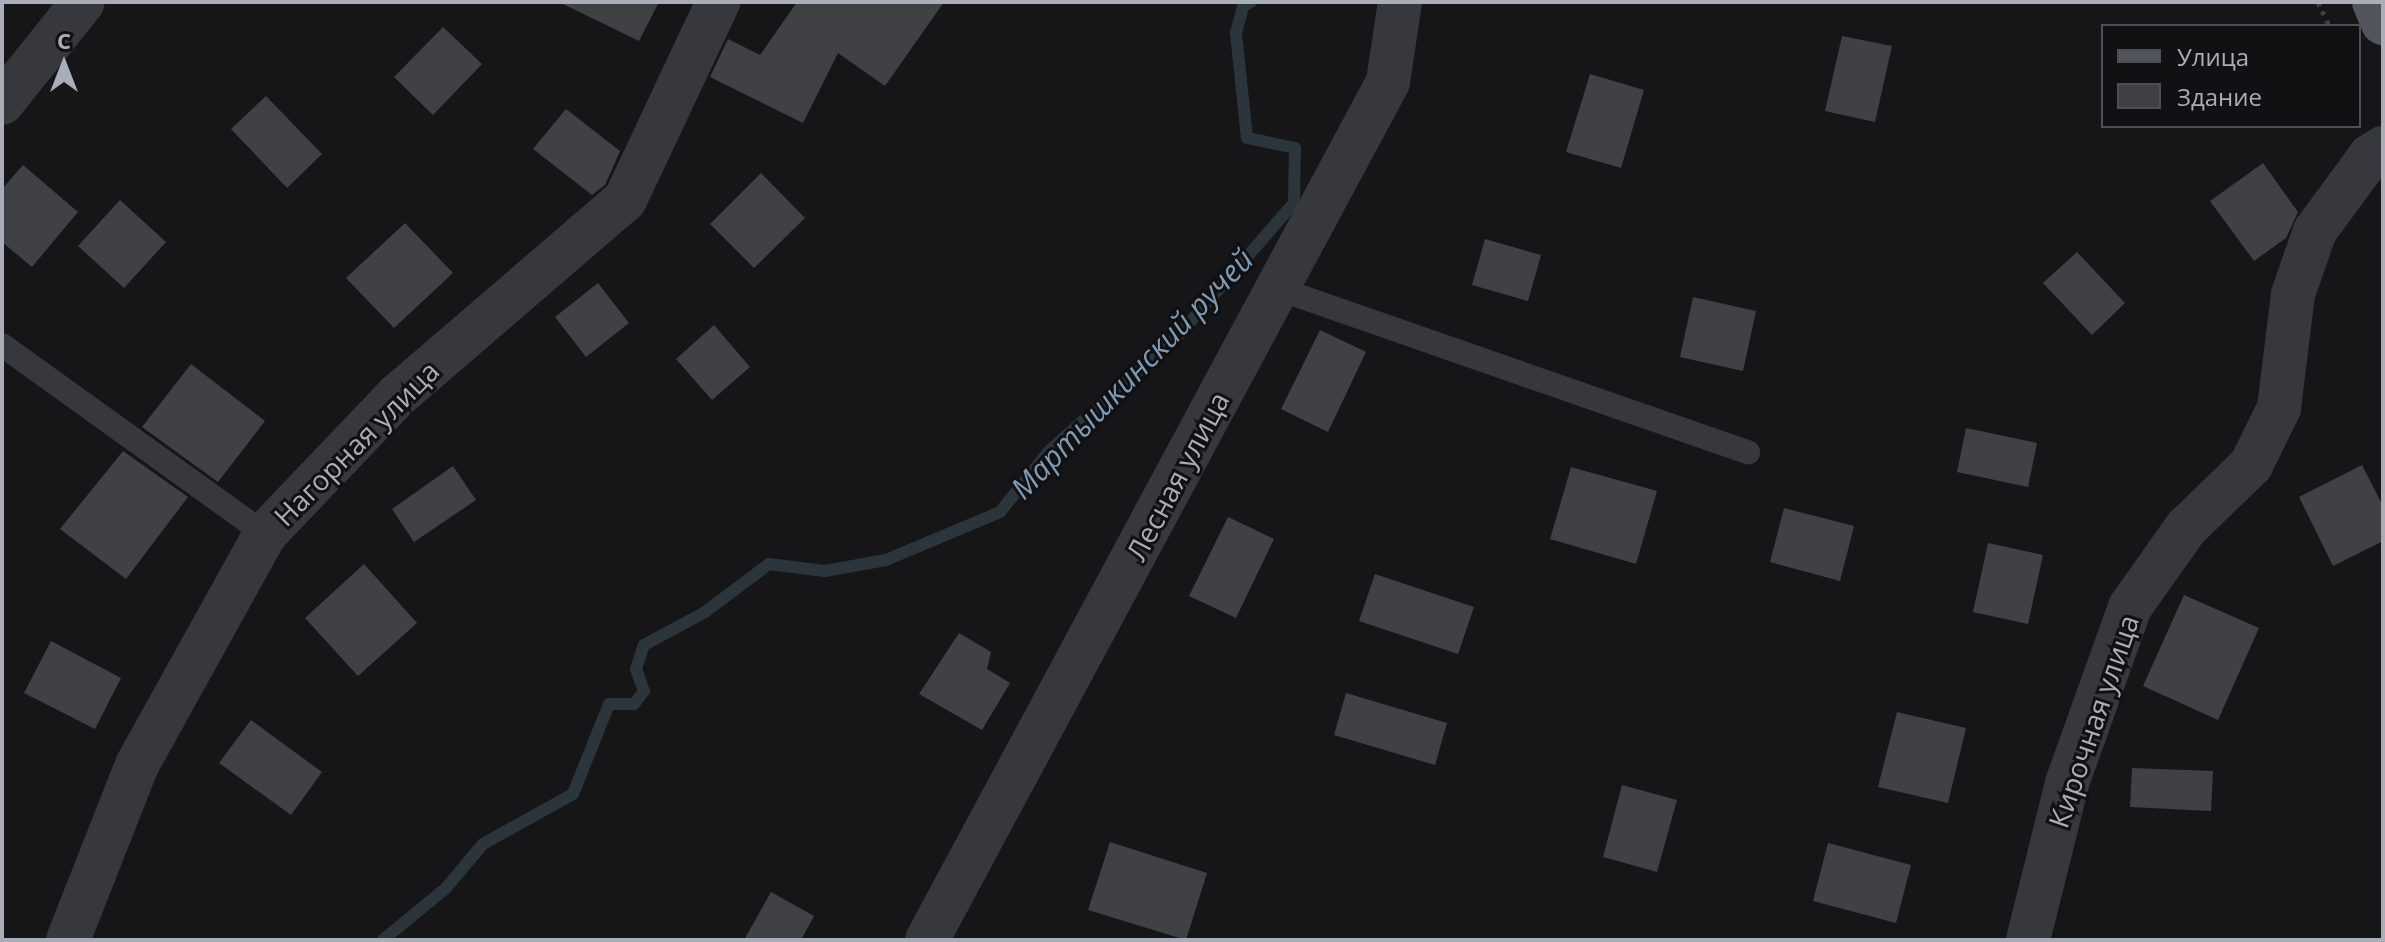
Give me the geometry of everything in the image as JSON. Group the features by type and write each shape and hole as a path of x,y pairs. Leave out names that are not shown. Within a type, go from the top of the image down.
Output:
{"main road":[{"path":"2374,2 2383,23"}],"street":[{"path":"2,103 83,2"},
{"name":"Нагорная улица","path":"68,940 137,765 265,534 398,395 625,200 718,2"},
{"name":"Лесная улица","path":"927,940 1388,82 1400,2"},
{"name":"Кирочная улица","path":"2028,940 2067,783 2130,607 2186,528 2251,465 2279,408 2293,294 2315,231 2370,156 2383,148"}],"lane":[{"path":"1276,288 1748,452"},
{"path":"2,345 265,534"}],"path":[{"path":"2318,2 2328,24"}],"building":[{"path":"559,2 659,2 639,41"},
{"path":"797,2 944,2 885,86 838,53 803,123 710,77 728,39 760,55"},
{"path":"443,27 482,64 433,115 394,77"},
{"path":"1842,36 1892,46 1875,122 1825,111"},
{"path":"1590,74 1644,90 1621,168 1566,152"},
{"path":"266,96 322,154 287,188 231,129"},
{"path":"566,109 620,151 605,185 592,195 533,149"},
{"path":"2263,163 2298,212 2286,238 2254,261 2210,201"},
{"path":"23,165 78,212 32,267 2,242 2,189"},
{"path":"761,173 805,218 754,268 710,224"},
{"path":"120,200 166,242 124,288 78,246"},
{"path":"405,223 453,273 394,328 346,278"},
{"path":"1485,239 1541,255 1528,301 1472,285"},
{"path":"2077,252 2125,303 2092,335 2043,283"},
{"path":"598,283 629,323 586,357 555,317"},
{"path":"1693,297 1756,311 1743,371 1680,357"},
{"path":"714,325 750,367 712,400 676,359"},
{"path":"1320,330 1366,352 1328,432 1281,409"},
{"path":"191,364 265,421 218,482 142,427"},
{"path":"1966,428 2037,443 2028,487 1957,472"},
{"path":"123,451 188,497 126,579 60,529"},
{"path":"2362,465 2383,506 2383,541 2333,566 2299,497"},
{"path":"453,466 476,500 414,542 392,509"},
{"path":"1571,467 1657,491 1636,564 1550,539"},
{"path":"1784,508 1854,526 1840,581 1770,562"},
{"path":"1228,517 1274,539 1236,618 1189,596"},
{"path":"1988,543 2043,555 2028,624 1973,612"},
{"path":"364,564 417,623 358,676 305,618"},
{"path":"1375,574 1474,607 1458,654 1359,621"},
{"path":"2184,595 2259,628 2218,720 2143,686"},
{"path":"959,633 991,652 987,669 1010,683 982,730 919,694"},
{"path":"51,641 121,678 95,729 24,693"},
{"path":"1346,693 1447,723 1435,765 1334,735"},
{"path":"1897,712 1966,728 1948,803 1878,787"},
{"path":"251,720 322,772 291,815 219,763"},
{"path":"2132,768 2213,771 2211,811 2130,807"},
{"path":"1622,785 1677,800 1657,872 1603,857"},
{"path":"1110,842 1207,873 1186,940 1088,910"},
{"path":"1828,843 1911,865 1896,923 1813,901"},
{"path":"771,892 814,916 801,940 744,940"}],"waterway":[{"name":"Мартышкинский ручей","path":"383,940 446,888 483,844 573,794 609,704 634,704 644,691 636,669 644,645 705,612 769,564 825,571 886,560 1000,512 1049,451 1177,337 1294,203 1295,148 1247,138 1236,33 1243,6 1251,2"}]}
